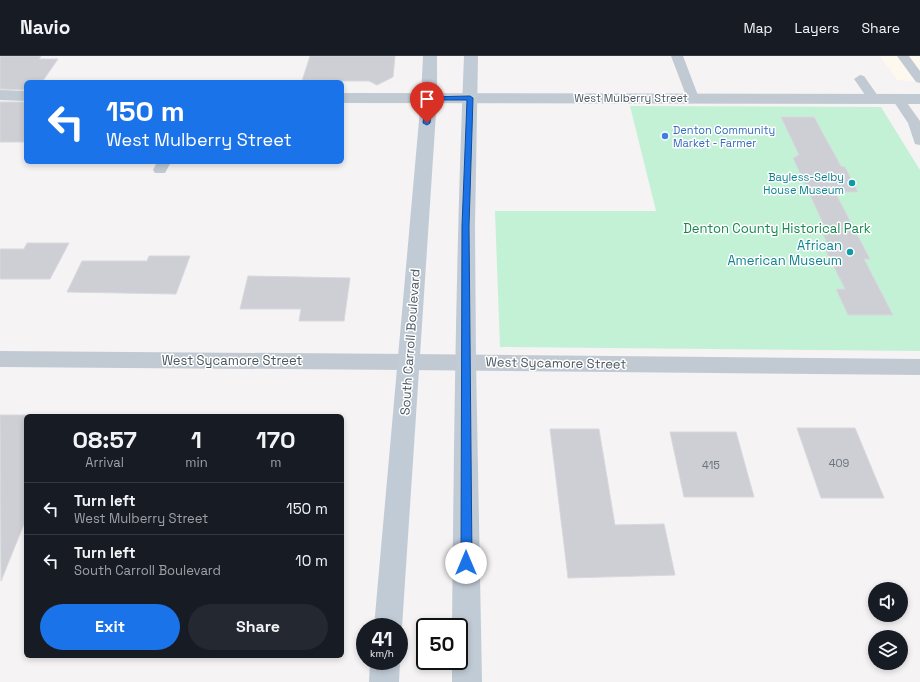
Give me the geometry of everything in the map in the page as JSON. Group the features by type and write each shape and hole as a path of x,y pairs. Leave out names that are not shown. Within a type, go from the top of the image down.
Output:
{"main road":[{"name":"South Carroll Boulevard","path":"389,618 429,98 430,56"},
{"path":"467,682 465,362 466,226 471,56"},
{"path":"384,682 385,670"}],"street":[{"path":"0,95 24,96"},
{"name":"West Mulberry Street","path":"344,98 920,99"},
{"name":"West Sycamore Street","path":"0,359 920,367"}],"lane":[{"path":"677,56 693,98"},
{"path":"903,56 920,79"},
{"path":"860,79 874,98"},
{"path":"898,99 915,123 920,141"}],"shaded area":[{"path":"880,56 920,56 920,82 897,80"}],"green space":[{"name":"Denton County Historical Park","path":"630,106 881,107 920,170 920,351 500,347 495,211 656,211"}],"building":[{"path":"0,56 41,56 39,59 58,59 43,80 24,80 24,90 0,89"},
{"path":"310,56 395,56 393,77 377,85 369,81 302,80"},
{"path":"0,102 24,102 24,142 0,142"},
{"path":"781,117 814,117 841,166 845,167 858,192 835,192 870,259 864,259 893,315 848,315 836,289 845,289 823,245 828,245 823,234 828,234 793,158 799,155"},
{"path":"27,243 69,243 50,279 0,279 0,249 24,249"},
{"path":"149,256 190,256 176,294 67,292 82,261 147,261"},
{"path":"248,276 350,278 344,321 299,321 301,309 240,309"},
{"path":"0,415 24,415 24,524 1,581"},
{"path":"797,428 855,428 884,498 821,498"},
{"path":"550,429 599,429 615,525 664,524 675,575 568,578"},
{"path":"670,432 736,432 754,497 684,497"}],"place":[{"name":"Denton Community Market - Farmer","path":"665,136"},
{"name":"Bayless-Selby House Museum","path":"852,183"},
{"name":"African American Museum","path":"850,252"}],"route":[{"path":"427,123 429,98 470,98 466,226 466,563"}]}
